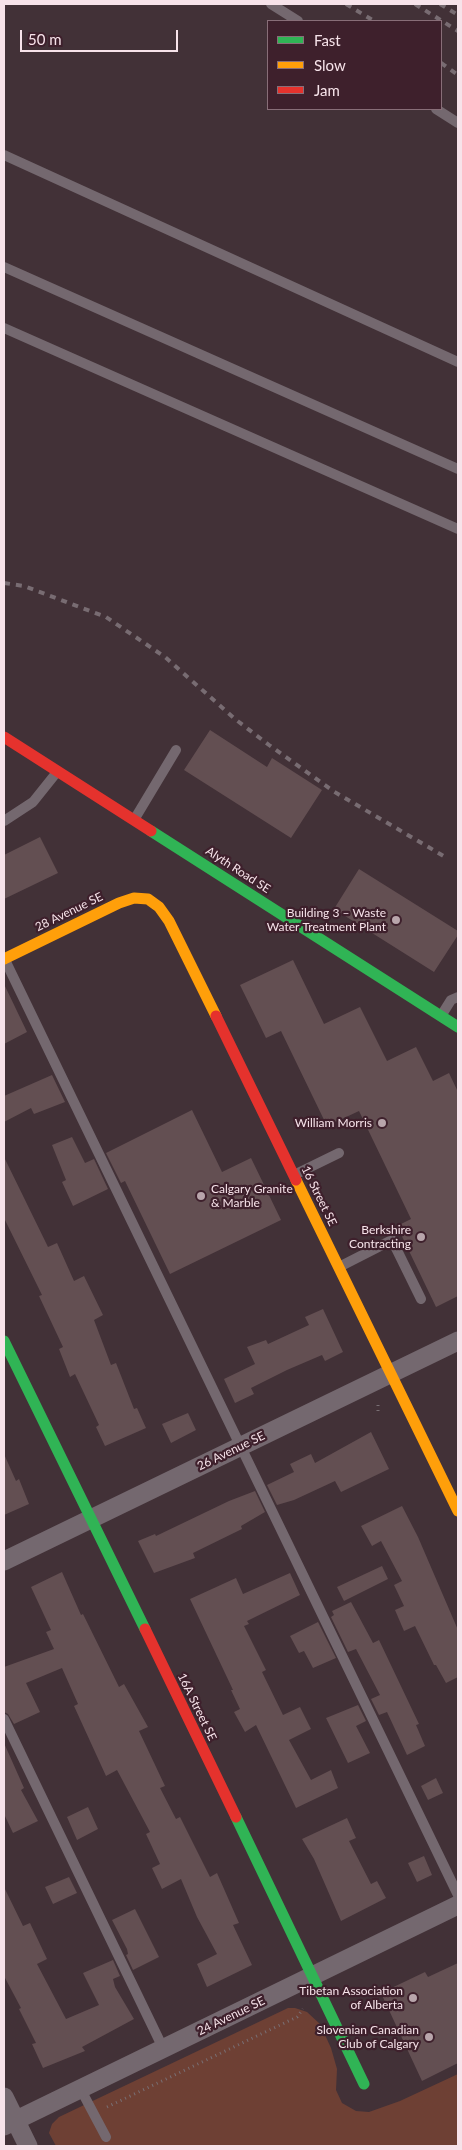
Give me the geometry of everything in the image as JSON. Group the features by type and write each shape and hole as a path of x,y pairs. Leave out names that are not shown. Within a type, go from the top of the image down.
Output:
{"street":[{"name":"Alyth Road SE","path":"4,737 458,1027"},
{"name":"28 Avenue SE","path":"4,959 119,903 134,898 148,899"},
{"name":"16 Street SE","path":"148,899 159,907 170,921 458,1510"},
{"name":"16A Street SE","path":"4,1341 314,1976 364,2084"},
{"name":"26 Avenue SE","path":"4,1561 458,1341"},
{"name":"24 Avenue SE","path":"9,2123 458,1905"},
{"path":"4,2098 9,2123 28,2146"}],"lane":[{"path":"271,4 296,20"},
{"path":"438,110 458,122"},
{"path":"4,154 458,362"},
{"path":"4,267 458,469"},
{"path":"4,328 458,530"},
{"path":"134,820 176,750"},
{"path":"4,821 33,802 58,771"},
{"path":"4,959 458,1895"},
{"path":"441,1016 451,1000 458,997"},
{"path":"294,1175 339,1152"},
{"path":"339,1267 392,1240 421,1299"},
{"path":"4,1719 163,2048"},
{"path":"80,2088 106,2137"}],"path":[{"path":"378,1405 378,1412"},
{"path":"104,2108 297,2016 303,2009"}],"shaded area":[{"path":"288,2008 307,2012 320,2024 331,2048 337,2069 336,2090 342,2103 356,2111 369,2112 400,2101 458,2074 458,2146 56,2146 49,2133 52,2124 59,2117"}],"building":[{"path":"210,730 267,767 272,758 322,790 291,838 184,770"},
{"path":"40,837 58,873 4,899 4,855"},
{"name":"Building 3 – Waste Water Treatment Plant","path":"359,869 458,931 458,935 434,972 334,909"},
{"path":"293,960 324,1024 360,1007 387,1061 416,1047 433,1081 449,1073 458,1092 458,1296 436,1307 397,1226 411,1219 359,1111 327,1126 281,1031 266,1038 240,985"},
{"path":"4,984 27,1032 4,1044"},
{"path":"52,1075 65,1102 34,1114 31,1108 4,1122 4,1096"},
{"name":"Calgary Granite & Marble","path":"192,1110 222,1172 251,1158 281,1220 170,1274 125,1181 121,1183 106,1153"},
{"path":"72,1137 85,1163 94,1159 108,1189 73,1206 62,1182 66,1180 52,1145"},
{"path":"4,1157 48,1247 57,1243 74,1281 84,1276 103,1315 94,1320 111,1365 116,1363 134,1409 137,1408 146,1428 105,1446 96,1427 99,1425 75,1374 70,1377 59,1349 63,1347 39,1296 42,1295 4,1218"},
{"path":"323,1309 343,1352 325,1361 322,1355 287,1370 251,1388 254,1394 235,1403 224,1379 255,1364 247,1347 266,1340 268,1344 309,1325 305,1317"},
{"path":"188,1413 196,1430 171,1443 162,1424"},
{"path":"371,1432 389,1469 341,1492 335,1481 294,1500 277,1505 267,1485 294,1472 290,1464 311,1454 315,1463"},
{"path":"4,1454 16,1481 19,1479 29,1504 4,1515"},
{"path":"255,1491 265,1512 241,1526 242,1529 193,1553 195,1558 154,1573 138,1541 155,1534 156,1536 229,1501"},
{"path":"402,1506 418,1537 458,1630 458,1677 446,1683 436,1665 434,1665 415,1626 404,1631 395,1610 404,1606 394,1585 402,1581 381,1541 372,1546 361,1526"},
{"path":"382,1566 388,1579 344,1601 337,1587"},
{"path":"62,1572 81,1615 83,1614 119,1687 124,1684 148,1727 139,1731 165,1786 160,1788 176,1819 180,1817 210,1877 217,1873 239,1923 233,1925 252,1965 207,1987 197,1964 217,1954 197,1917 181,1879 162,1889 152,1868 160,1864 146,1834 150,1832 117,1770 106,1776 74,1706 78,1704 62,1668 26,1683 40,1712 14,1724 8,1714 4,1712 4,1667 54,1649 46,1632 51,1630 31,1587"},
{"path":"290,1573 300,1595 247,1621 249,1624 244,1626 266,1670 262,1672 283,1715 300,1707 311,1729 289,1740 311,1780 331,1770 338,1788 296,1808 256,1725 245,1732 234,1712 240,1709 231,1690 233,1690 190,1599 236,1578 243,1594"},
{"path":"351,1602 373,1643 379,1640 419,1724 416,1725 425,1746 407,1755 387,1712 379,1715 371,1699 380,1695 356,1649 348,1652 331,1617 334,1615 332,1611"},
{"path":"318,1622 336,1658 313,1668 304,1651 299,1653 290,1636"},
{"path":"358,1705 366,1721 356,1726 370,1753 348,1763 326,1718"},
{"path":"4,1743 24,1788 21,1790 38,1821 13,1833 4,1814"},
{"path":"436,1778 443,1793 428,1800 421,1786"},
{"path":"88,1807 98,1829 77,1840 67,1817"},
{"path":"347,1818 356,1838 349,1841 371,1884 377,1881 386,1898 341,1921 314,1859 302,1839"},
{"path":"424,1856 432,1875 417,1882 408,1863"},
{"path":"69,1877 77,1893 53,1904 45,1887"},
{"path":"4,1887 23,1926 30,1923 47,1959 37,1964 66,2019 99,2005 83,1973 113,1960 120,1976 113,1979 115,1987 134,2019 82,2047 85,2051 43,2068 32,2044 36,2043 19,2009 21,2008 4,1976"},
{"path":"135,1909 159,1957 133,1970 126,1955 128,1954 127,1949 112,1920"},
{"path":"458,1963 458,2063 422,2081 381,1993 425,1972 428,1977"}],"railway":[{"path":"346,4 372,20"},
{"path":"415,4 440,20"},
{"path":"440,4 458,15"},
{"path":"442,21 458,31"},
{"path":"442,64 458,75"},
{"path":"4,583 24,586 106,617 165,657 235,719 333,791 447,858"}],"traffic: fast":[{"path":"151,831 458,1027"},
{"path":"4,1341 145,1629"},
{"path":"236,1817 364,2084"}],"traffic: slow":[{"path":"4,959 119,903 134,898 148,899 159,907 169,921 216,1016"},
{"path":"296,1180 458,1511"}],"traffic: jam":[{"path":"4,737 151,831"},
{"path":"216,1016 296,1180"},
{"path":"145,1629 236,1817"}],"place":[{"name":"Building 3 – Waste Water Treatment Plant","path":"396,920"},
{"name":"William Morris","path":"382,1123"},
{"name":"Calgary Granite & Marble","path":"201,1196"},
{"name":"Berkshire Contracting","path":"421,1237"},
{"name":"Tibetan Association of Alberta","path":"413,1998"},
{"name":"Slovenian Canadian Club of Calgary","path":"429,2037"}]}
